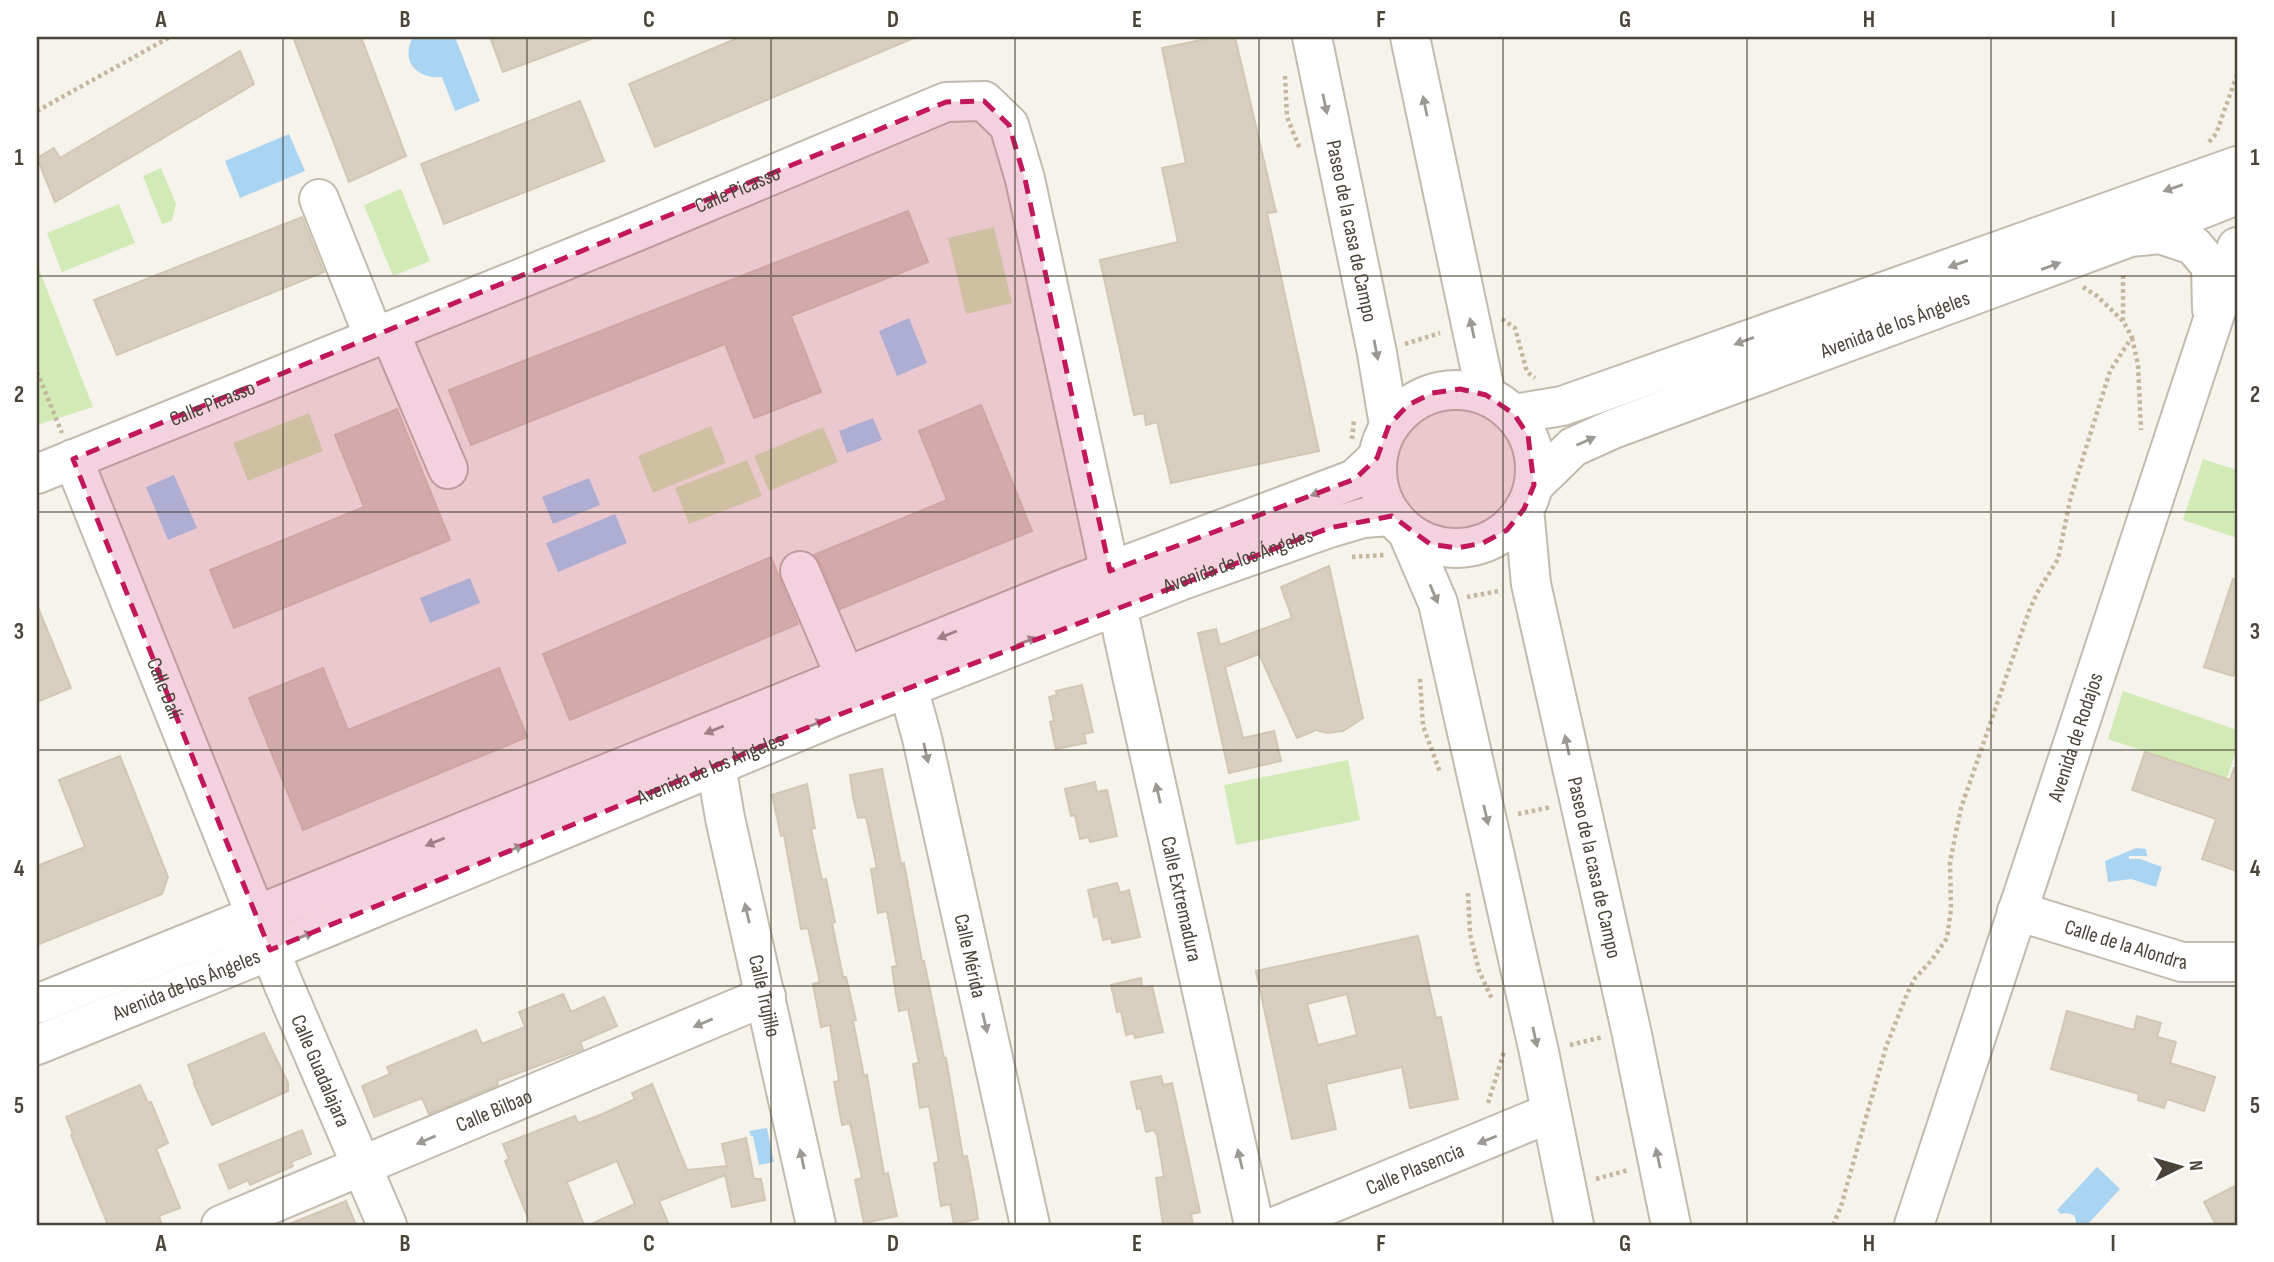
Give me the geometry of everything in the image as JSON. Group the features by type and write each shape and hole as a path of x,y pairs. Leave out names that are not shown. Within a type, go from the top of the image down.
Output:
{"street":[{"name":"Paseo de la casa de Campo","path":"1312,37 1377,353 1368,434"},
{"path":"1398,537 1457,548 1483,543 1507,530 1529,497 1534,460 1528,435 1500,405 1471,323 1410,37"},
{"name":"Calle Picasso","path":"37,474 638,231 946,102 984,101 1009,125 1025,179 1114,589"},
{"name":"Avenida de los Ángeles","path":"1500,405 1562,406 2237,166"},
{"path":"2130,237 2237,195"},
{"path":"319,199 448,469"},
{"name":"Avenida de los Ángeles","path":"1529,497 1573,447 1613,429 2130,237 2160,234 2193,245 2211,266 2212,321"},
{"name":"Avenida de Rodajos","path":"1914,1225 2237,247"},
{"path":"1500,405 1460,389 1432,393 1408,405 1368,434 1382,498 1398,537 1438,603 1533,1025 1574,1225"},
{"name":"Avenida de los Ángeles","path":"37,1004 263,933 716,765 908,687 1355,479 1368,434"},
{"name":"Calle Dalí","path":"73,459 263,933"},
{"name":"Paseo de la casa de Campo","path":"1529,497 1531,584 1631,1030 1671,1225"},
{"name":"Avenida de los Ángeles","path":"37,1045 263,933 845,676 1114,589 1185,579 1363,518 1398,537"},
{"path":"800,571 845,676"},
{"name":"Calle Extremadura","path":"1114,589 1254,1225"},
{"name":"Calle Mérida","path":"908,687 922,738 1030,1225"},
{"name":"Calle Trujillo","path":"716,765 724,818 766,996 810,1223"},
{"name":"Calle de la Alondra","path":"2017,911 2182,962 2237,962"},
{"name":"Calle Guadalajara","path":"263,933 387,1225"},
{"name":"Calle Bilbao","path":"222,1225 766,996"},
{"name":"Calle Plasencia","path":"1279,1225 1550,1113"}],"path":[{"path":"37,111 170,37"},
{"path":"2201,151 2216,134 2237,75"},
{"path":"2123,321 2122,267 2138,262 2130,237"},
{"path":"2075,286 2083,287 2097,296 2123,321 2132,337 2138,364 2139,416 2143,446 2168,455"},
{"path":"1377,353 1498,317 1515,328 1527,372 1536,379"},
{"path":"1833,1225 1841,1206 1886,1046 1915,978 1947,939 1951,909 1950,862 1961,807 2029,611 2058,559 2071,496 2110,372 2132,337"},
{"path":"37,372 73,459"},
{"path":"1329,528 1346,557 1385,555 1398,537"},
{"path":"1420,678 1423,726 1443,782"},
{"path":"1467,890 1470,934 1479,971 1495,1007"},
{"path":"1491,1139 1486,1121 1489,1101 1505,1054 1503,1042"}],"highlighted area":[{"path":"984,101 1009,125 1025,179 1110,571 1355,479 1377,458 1389,425 1408,405 1432,393 1460,389 1486,395 1514,414 1528,435 1534,485 1524,509 1507,530 1483,543 1457,548 1430,544 1392,516 1329,528 833,717 270,950 73,459 946,102"}],"green space":[{"path":"161,168 176,204 172,221 162,224 143,176"},
{"path":"401,189 430,261 393,276 364,205"},
{"path":"119,204 135,243 62,272 47,233"},
{"path":"994,227 1012,303 966,314 948,238"},
{"path":"37,264 93,407 37,425"},
{"path":"309,413 323,451 248,481 233,443"},
{"path":"711,426 726,463 653,493 638,456"},
{"path":"823,427 838,462 769,491 754,456"},
{"path":"2203,459 2237,470 2237,538 2183,520"},
{"path":"747,460 762,496 689,524 675,488"},
{"path":"2123,691 2237,730 2237,747 2227,779 2108,739"},
{"path":"1348,760 1360,820 1236,845 1224,785"}],"water":[{"path":"413,37 455,37 480,101 455,111 442,77 425,75 413,67 409,46"},
{"path":"289,134 305,171 240,198 225,161"},
{"path":"909,318 927,363 897,376 879,331"},
{"path":"873,418 882,440 847,453 839,431"},
{"path":"174,475 197,528 168,540 146,487"},
{"path":"589,478 600,505 553,524 542,497"},
{"path":"615,514 627,543 558,572 546,543"},
{"path":"470,578 480,603 430,623 420,598"},
{"path":"2136,848 2146,849 2147,856 2129,856 2129,859 2140,859 2162,867 2156,887 2131,879 2108,882 2105,861"},
{"path":"767,1128 774,1162 759,1165 753,1136 749,1131"},
{"path":"2097,1167 2120,1189 2087,1225 2077,1225 2074,1215 2061,1214 2057,1210"}],"building":[{"path":"293,37 361,37 406,156 349,182"},
{"path":"490,37 591,37 591,39 503,72"},
{"path":"740,37 916,37 655,147 629,84"},
{"path":"1216,37 1235,37 1276,212 1267,213 1319,451 1171,483 1157,422 1146,425 1144,413 1134,415 1100,260 1178,242 1162,168 1186,163 1162,48"},
{"path":"240,51 254,84 55,202 37,158 54,148 60,158"},
{"path":"580,101 604,161 444,224 421,164"},
{"path":"908,211 928,262 791,316 821,392 754,418 725,344 471,445 449,390"},
{"path":"302,217 324,272 117,355 94,300"},
{"path":"981,405 1032,531 840,609 820,562 814,555 947,500 919,431"},
{"path":"397,409 450,540 234,628 210,570 364,507 335,435"},
{"path":"771,557 798,624 570,720 543,654"},
{"path":"1329,566 1363,718 1343,731 1327,733 1316,730 1297,738 1259,654 1225,667 1243,738 1274,731 1281,761 1229,773 1198,633 1216,629 1220,645 1292,618 1281,587"},
{"path":"2233,579 2237,580 2237,664 2233,676 2204,667"},
{"path":"37,605 71,688 37,702"},
{"path":"323,668 348,730 499,668 527,737 303,830 249,698"},
{"path":"1082,685 1093,732 1084,734 1086,743 1056,749 1050,722 1054,721 1049,697 1057,695 1056,691"},
{"path":"2145,752 2230,780 2234,768 2237,768 2237,871 2202,859 2216,819 2132,790"},
{"path":"120,756 168,877 162,894 37,945 37,866 85,847 59,780"},
{"path":"882,769 901,864 904,863 922,961 946,1058 963,1157 967,1156 975,1199 978,1219 954,1224 950,1204 941,1206 934,1163 939,1162 929,1106 920,1108 913,1064 919,1063 908,1009 899,1011 892,967 897,966 887,911 878,913 871,869 877,868 866,817 858,818 853,797 850,775"},
{"path":"1095,782 1097,792 1107,790 1117,836 1090,842 1089,837 1080,839 1075,815 1071,816 1065,789"},
{"path":"807,784 815,828 811,829 822,880 826,879 835,922 832,923 843,977 846,977 856,1020 853,1021 864,1076 867,1075 884,1174 888,1173 897,1216 864,1223 855,1180 862,1178 850,1123 842,1125 834,1082 839,1081 830,1025 821,1027 813,984 820,982 808,928 801,929 784,835 781,836 772,795"},
{"path":"1117,883 1120,893 1129,890 1140,937 1112,943 1111,938 1103,940 1098,916 1094,917 1088,890"},
{"path":"1418,936 1436,1018 1441,1017 1458,1099 1410,1108 1402,1067 1326,1084 1336,1129 1292,1139 1256,971","holes":["1347,994 1357,1035 1318,1045 1307,1004"]},
{"path":"1141,978 1142,988 1152,986 1163,1032 1135,1038 1134,1033 1126,1035 1121,1011 1117,1012 1111,985"},
{"path":"563,994 571,1012 604,997 617,1026 580,1042 583,1049 497,1081 498,1085 429,1114 422,1098 374,1117 362,1086 390,1074 387,1067 476,1030 482,1044 525,1027 519,1012"},
{"path":"2067,1011 2134,1030 2137,1016 2161,1023 2157,1037 2176,1042 2170,1063 2215,1077 2204,1111 2167,1099 2164,1108 2138,1100 2139,1094 2051,1069"},
{"path":"264,1033 288,1083 288,1091 212,1125 188,1065"},
{"path":"1161,1076 1163,1085 1172,1083 1200,1212 1191,1214 1193,1225 1163,1225 1156,1178 1164,1177 1157,1135 1154,1130 1146,1132 1141,1108 1137,1109 1131,1082"},
{"path":"652,1084 687,1170 727,1166 722,1144 746,1138 754,1179 761,1179 765,1200 732,1207 725,1175 659,1201 669,1225 589,1225 635,1204 617,1161 567,1182 584,1225 531,1225 505,1161 509,1159 503,1144 575,1116 578,1123 598,1116 635,1099 632,1093"},
{"path":"140,1085 148,1103 151,1102 168,1143 156,1149 180,1208 159,1216 162,1225 108,1225 66,1117"},
{"path":"302,1130 311,1154 291,1162 293,1166 250,1185 248,1180 229,1189 219,1165"},
{"path":"2237,1185 2237,1225 2216,1225 2204,1202"},
{"path":"346,1201 356,1225 287,1225"}]}
